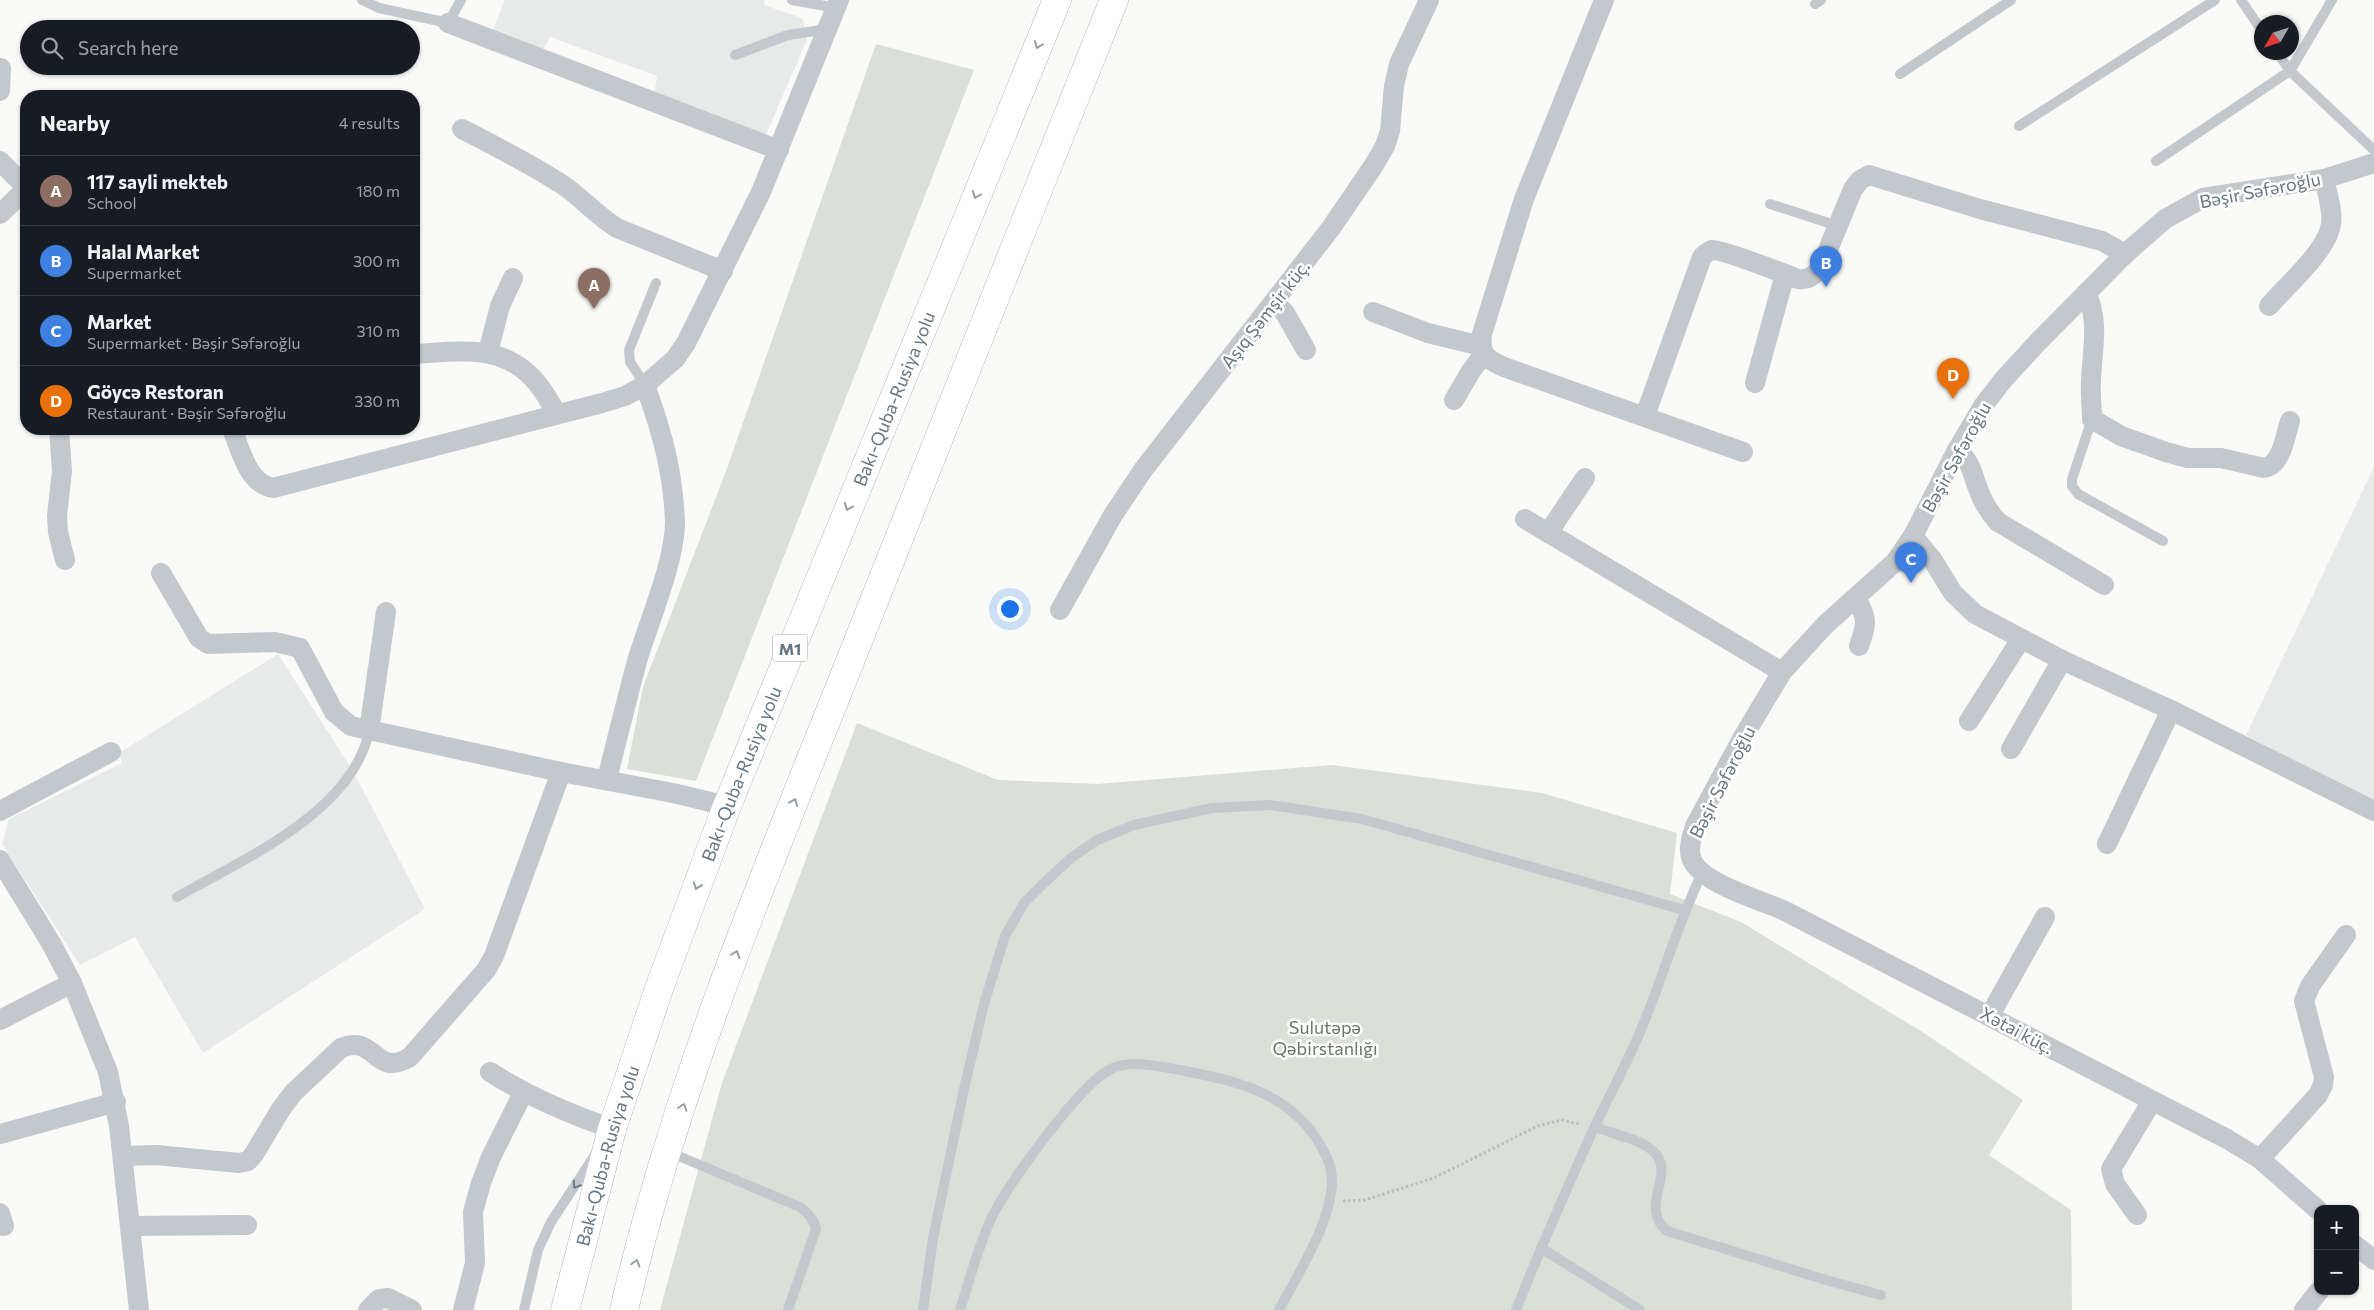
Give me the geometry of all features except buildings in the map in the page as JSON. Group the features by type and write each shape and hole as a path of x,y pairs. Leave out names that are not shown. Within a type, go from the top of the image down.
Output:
{"highway":[{"name":"Bakı-Quba-Rusiya yolu","path":"565,1310 612,1129 661,983 727,806 1057,0"},
{"path":"624,1310 668,1152 718,1002 783,829 1114,0"}],"street":[{"name":"Aşıq Şəmşir küç.","path":"1060,610 1113,515 1143,470 1331,228 1385,146 1390,131 1394,86 1399,64 1428,0"},
{"path":"1454,400 1482,350 1482,334 1524,199 1604,0"},
{"path":"235,435 252,475 263,486 273,488 625,396 645,385 675,359 686,343 723,270 779,150 838,4"},
{"path":"448,23 779,150"},
{"path":"0,91 2,68"},
{"path":"462,129 521,160 563,186 602,219 617,228 723,270"},
{"path":"0,161 20,182"},
{"name":"Bəşir Səfəroğlu","path":"1702,873 1690,856 1690,842 1695,826 1743,737 1782,672 1818,632 1895,562 1913,536 1957,450 1983,406 2003,380 2086,293 2165,219 2202,198 2324,179 2374,163"},
{"path":"1645,416 1674,331 1706,252 1713,250 1798,279 1806,280 1820,269 1853,189 1860,180 1869,175 1980,209 2102,241 2126,254"},
{"path":"2269,306 2322,246 2329,234 2331,211 2324,179"},
{"path":"0,214 20,194"},
{"path":"1754,383 1785,274"},
{"path":"488,352 500,306 513,278"},
{"path":"2086,293 2093,307 2095,322 2091,383 2092,420 2121,436 2166,452 2196,459 2221,458 2264,468 2271,467 2276,462 2290,421"},
{"path":"1274,302 1286,313 1306,350"},
{"path":"1373,312 1428,333 1482,350 1504,367 1742,452"},
{"path":"420,354 488,352 525,370 541,388 558,414"},
{"path":"607,779 638,658 672,548 675,523 663,436 645,385"},
{"path":"59,435 62,471 57,516 58,532 65,560"},
{"path":"1957,450 1972,466 1979,491 1990,512 1998,522 2104,585"},
{"path":"1548,533 1585,478"},
{"path":"1525,519 1782,672"},
{"path":"1913,536 1932,559 1961,603 1975,614 2062,660 2170,710 2374,812"},
{"path":"161,573 199,638 208,644 275,642 300,648 334,712 351,726 727,806"},
{"path":"1856,598 1865,614 1866,624 1859,646"},
{"path":"369,731 386,612"},
{"path":"1969,721 2021,638"},
{"path":"2011,749 2062,660"},
{"path":"2107,844 2170,710"},
{"path":"0,811 110,752"},
{"path":"123,1156 156,1155 239,1163 248,1160 254,1154 280,1109 294,1092 341,1048 350,1044 360,1044 382,1061 391,1064 400,1063 410,1057 486,970 494,956 561,772"},
{"path":"0,860 29,903 72,983 101,1053 116,1102 139,1310"},
{"name":"Xətai küç.","path":"1702,873 1783,910 1990,1015 2227,1139 2260,1159 2314,1206"},
{"path":"1990,1015 2045,917"},
{"path":"2260,1159 2324,1085 2324,1076 2304,1001 2310,986 2346,935"},
{"path":"0,1020 72,983"},
{"path":"490,1072 524,1093 561,1111 612,1129"},
{"path":"463,1310 475,1262 473,1212 490,1157 524,1093"},
{"path":"2137,1215 2115,1184 2111,1169 2152,1101"},
{"path":"0,1134 116,1102"},
{"path":"131,1226 247,1225"},
{"path":"368,1310 379,1298 388,1298 412,1310"}],"lane":[{"path":"362,0 379,8 448,23 461,0"},
{"path":"792,0 838,4"},
{"path":"1900,74 2011,0"},
{"path":"2019,126 2215,0"},
{"path":"2240,0 2254,20"},
{"path":"2156,161 2290,71 2332,0"},
{"path":"735,55 788,35 828,29"},
{"path":"2282,60 2290,71 2374,150"},
{"path":"1770,204 1838,226"},
{"path":"645,385 630,362 629,350 656,283"},
{"path":"2092,420 2072,479 2072,486 2078,494 2163,541"},
{"path":"177,897 277,840 306,818 335,792 353,772 365,748 369,731"},
{"path":"923,1310 933,1238 964,1089 984,1004 1005,936 1024,903 1071,858 1097,840 1134,826 1212,808 1270,805 1362,819 1684,910"},
{"path":"1516,1310 1594,1127 1637,1040 1659,986 1684,910 1702,873"},
{"path":"960,1310 982,1243 1002,1199 1073,1103 1107,1071 1117,1066 1129,1064 1172,1069 1234,1081 1268,1095 1291,1110 1316,1138 1331,1167 1330,1201 1312,1245 1279,1310"},
{"path":"1594,1127 1645,1146 1653,1151 1660,1161 1662,1170 1655,1213 1659,1224 1667,1231 1881,1295"},
{"path":"524,1310 538,1250 548,1229 612,1129"},
{"path":"668,1152 800,1207 815,1222 816,1229 788,1310"},
{"path":"1541,1248 1640,1310"}],"path":[{"path":"1330,1201 1365,1200 1434,1178 1538,1126 1561,1120 1594,1127"}],"shaded area":[{"path":"505,0 765,0 764,5 802,18 807,40 765,137 654,96 657,76 550,37 543,50 493,30"},
{"path":"2374,467 2374,804 2246,735"},
{"path":"278,654 353,771 425,909 203,1053 135,937 80,965 2,844 9,819 122,763 119,753"}],"green space":[{"path":"876,44 974,70 696,781 627,769 643,687 726,471"},
{"name":"Sulutəpə Qəbirstanlığı","path":"857,723 998,780 1097,784 1332,765 1542,793 1677,833 1670,894 1741,922 1924,1033 2023,1100 1989,1155 2071,1210 2072,1310 660,1310 722,1083"}],"place":[{"name":"Halal Market","path":"1826,287"},
{"name":"117 sayli mekteb","path":"594,309"},
{"name":"Göycə Restoran","path":"1953,399"},
{"name":"Market","path":"1911,583"}]}
